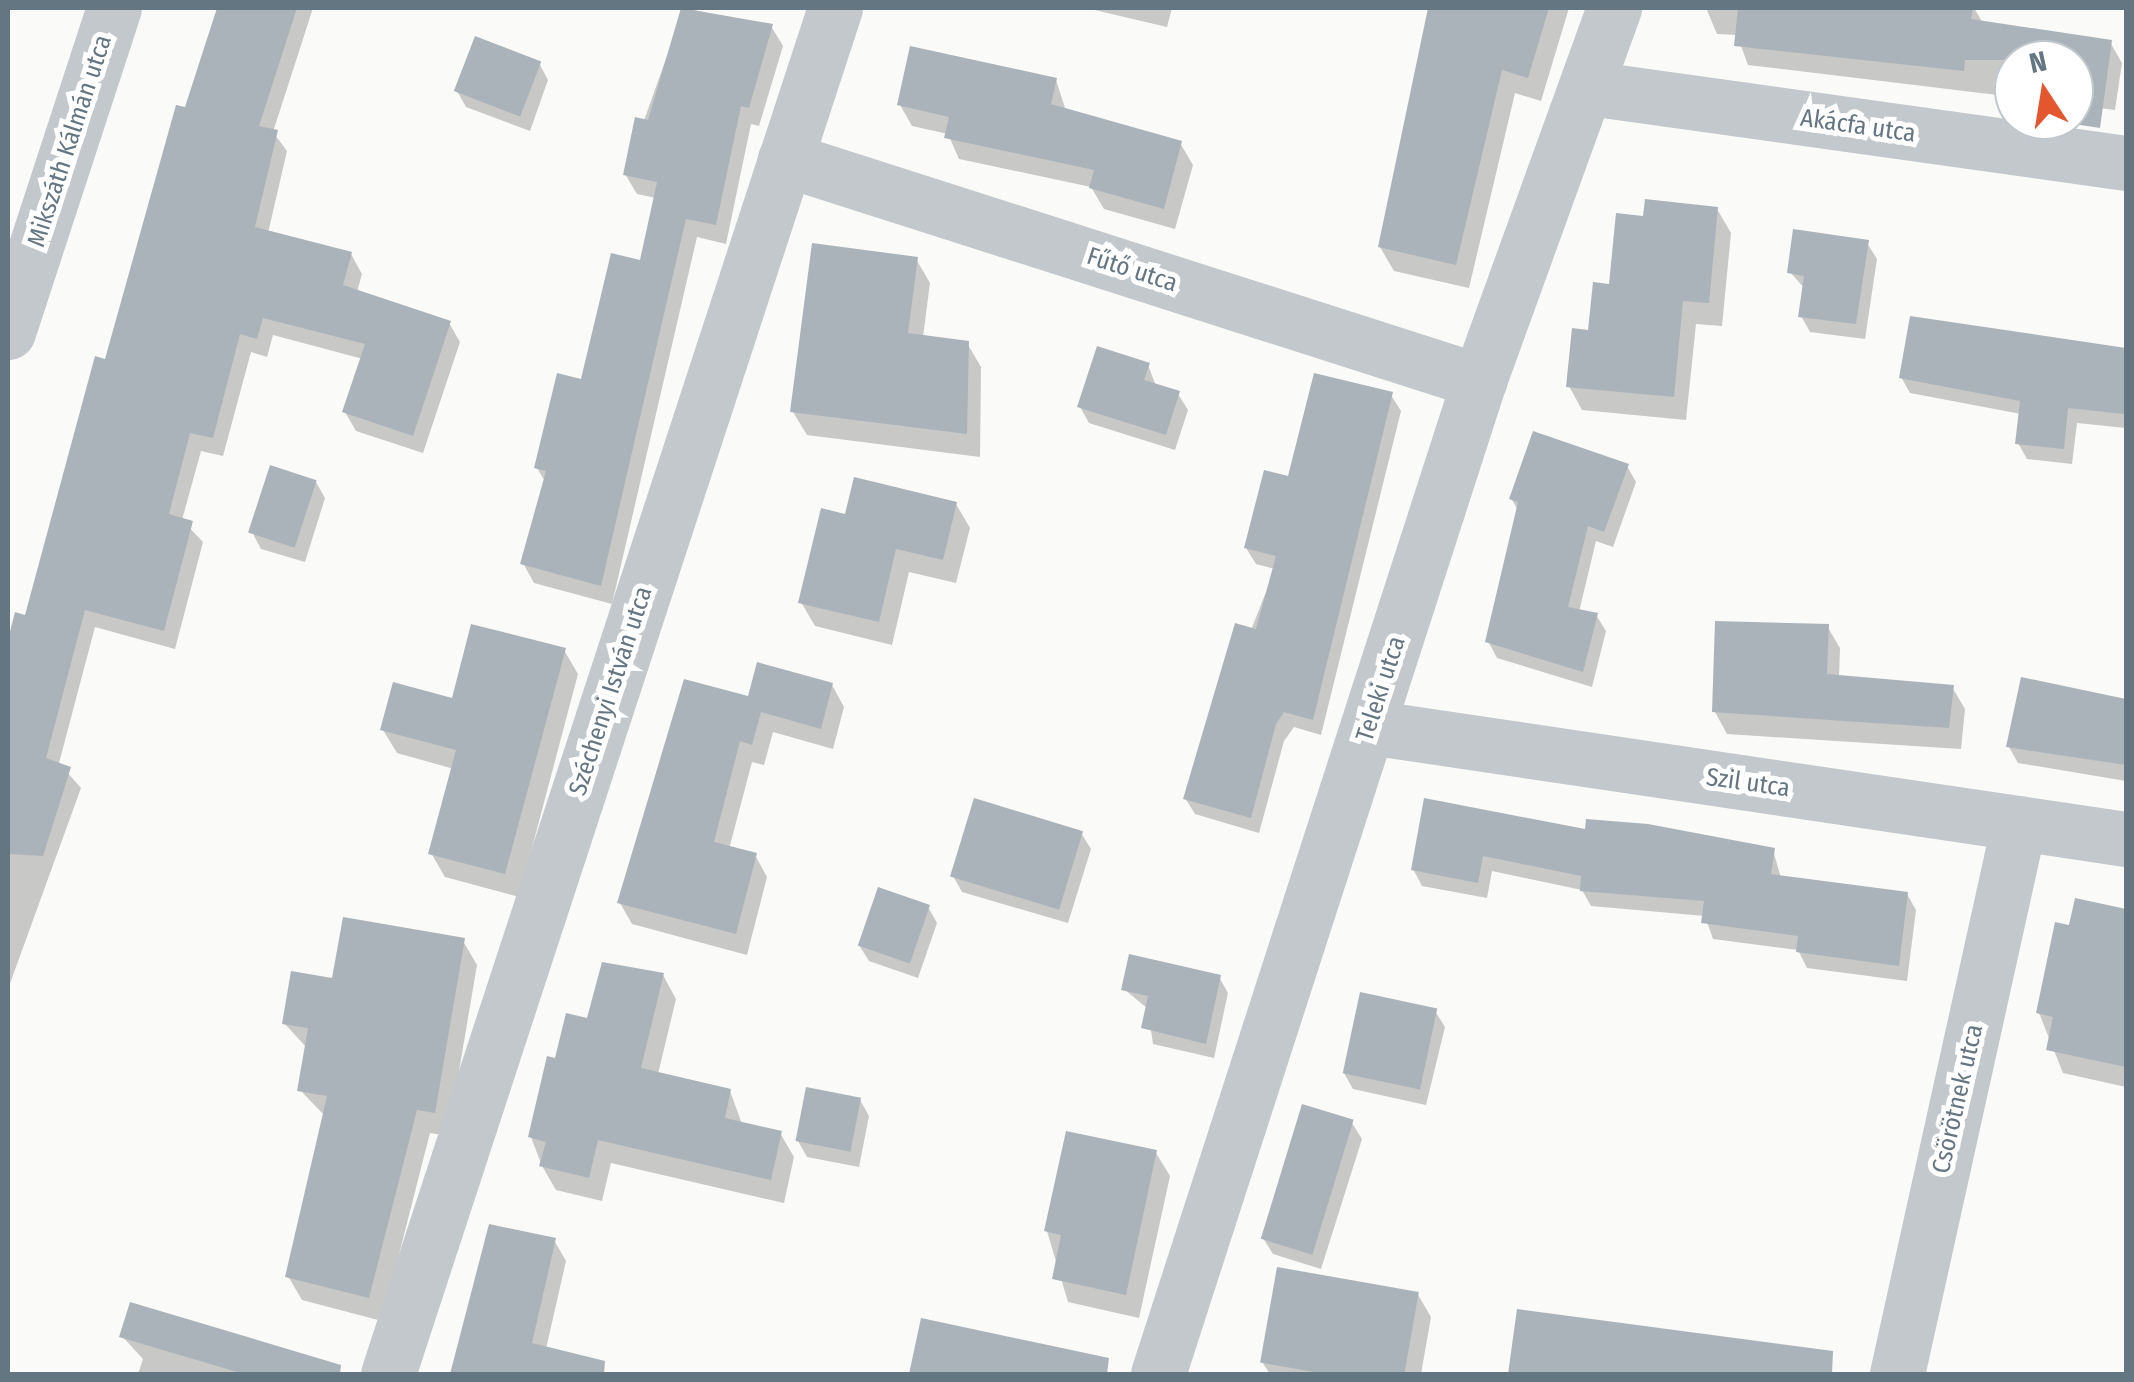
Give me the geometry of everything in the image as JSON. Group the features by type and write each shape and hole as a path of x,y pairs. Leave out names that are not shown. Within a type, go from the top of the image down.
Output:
{"street":[{"name":"Mikszáth Kálmán utca","path":"8,332 114,8"},
{"name":"Széchenyi István utca","path":"388,1374 835,8"},
{"name":"Teleki utca","path":"1158,1374 1479,382 1589,88 1614,8"},
{"name":"Akácfa utca","path":"1589,88 2126,163"},
{"name":"Fűtő utca","path":"785,158 1479,382"},
{"name":"Szil utca","path":"1370,727 2126,839"},
{"name":"Csörötnek utca","path":"1897,1374 2019,823"}],"building":[{"path":"217,8 297,8 259,126 278,130 255,227 352,252 343,285 451,321 413,436 342,412 365,344 263,318 257,339 240,334 213,438 190,433 169,514 193,521 164,631 85,610 46,758 71,767 43,856 8,854 8,639 15,612 25,615 95,356 105,359 176,105 185,107"},
{"path":"681,8 773,24 749,108 741,106 716,225 686,219 601,586 520,564 546,471 534,468 557,373 581,379 611,253 640,260 657,182 623,175 635,117 648,120"},
{"path":"1428,8 1549,8 1528,78 1502,70 1456,265 1378,247"},
{"path":"1738,8 1973,8 1971,19 2112,40 2100,128 2094,127 2094,40 1994,40 1994,60 1965,60 1964,71 1734,46"},
{"path":"475,36 541,61 520,117 454,91"},
{"path":"910,46 1057,78 1051,104 1182,141 1164,209 1089,188 1094,170 944,138 949,117 897,105"},
{"path":"1645,199 1718,207 1709,303 1683,301 1674,397 1566,387 1572,328 1588,330 1593,282 1609,284 1616,213 1643,216"},
{"path":"1793,229 1869,240 1856,324 1798,317 1804,276 1787,273"},
{"path":"812,243 918,257 908,333 969,341 967,434 790,412"},
{"path":"1910,316 2126,348 2124,414 2068,408 2064,449 2015,444 2020,401 1899,378"},
{"path":"1097,346 1150,363 1144,380 1180,391 1166,435 1077,407"},
{"path":"1314,373 1393,392 1313,720 1284,712 1276,724 1251,818 1183,799 1235,623 1256,629 1276,556 1244,548 1264,470 1288,476"},
{"path":"1533,431 1629,464 1604,532 1588,526 1568,607 1598,613 1583,672 1485,642 1518,502 1509,499"},
{"path":"270,465 317,480 295,548 248,533"},
{"path":"854,477 957,502 943,560 896,549 879,622 798,603 821,508 845,514"},
{"path":"1715,621 1829,624 1827,674 1954,685 1949,728 1712,712"},
{"path":"471,624 566,648 505,874 428,854 456,750 380,730 393,682 452,698"},
{"path":"757,662 833,683 821,729 761,712 752,745 740,741 714,842 757,853 736,934 617,903 684,679 748,696"},
{"path":"2021,677 2126,699 2126,765 2006,747"},
{"path":"974,798 1083,831 1059,910 950,876"},
{"path":"1424,798 1585,829 1586,819 1648,824 1775,848 1771,874 1908,892 1899,966 1796,952 1798,936 1701,923 1704,901 1580,891 1581,876 1483,856 1478,883 1411,870"},
{"path":"878,887 930,905 910,964 858,946"},
{"path":"2075,898 2126,909 2126,1067 2046,1050 2053,1017 2036,1013 2055,922 2069,925"},
{"path":"343,917 465,938 435,1113 417,1110 369,1298 285,1277 327,1096 297,1091 308,1028 282,1024 291,971 332,978"},
{"path":"1129,954 1221,975 1206,1044 1141,1028 1148,996 1121,990"},
{"path":"602,962 664,973 641,1068 731,1089 725,1118 782,1131 771,1180 598,1140 589,1178 539,1166 546,1142 528,1137 547,1056 555,1058 566,1013 587,1018"},
{"path":"1360,992 1437,1008 1420,1090 1343,1073"},
{"path":"806,1087 861,1098 850,1152 796,1141"},
{"path":"1302,1104 1354,1120 1312,1255 1261,1239"},
{"path":"1066,1131 1157,1150 1126,1295 1052,1279 1061,1235 1044,1231"},
{"path":"489,1224 556,1238 532,1343 605,1361 604,1374 450,1374"},
{"path":"1277,1267 1419,1292 1404,1374 1325,1374 1260,1363"},
{"path":"130,1302 341,1365 340,1374 244,1374 119,1337"},
{"path":"1517,1309 1833,1351 1832,1374 1508,1374"},
{"path":"921,1318 1109,1358 1107,1374 909,1374"}]}
